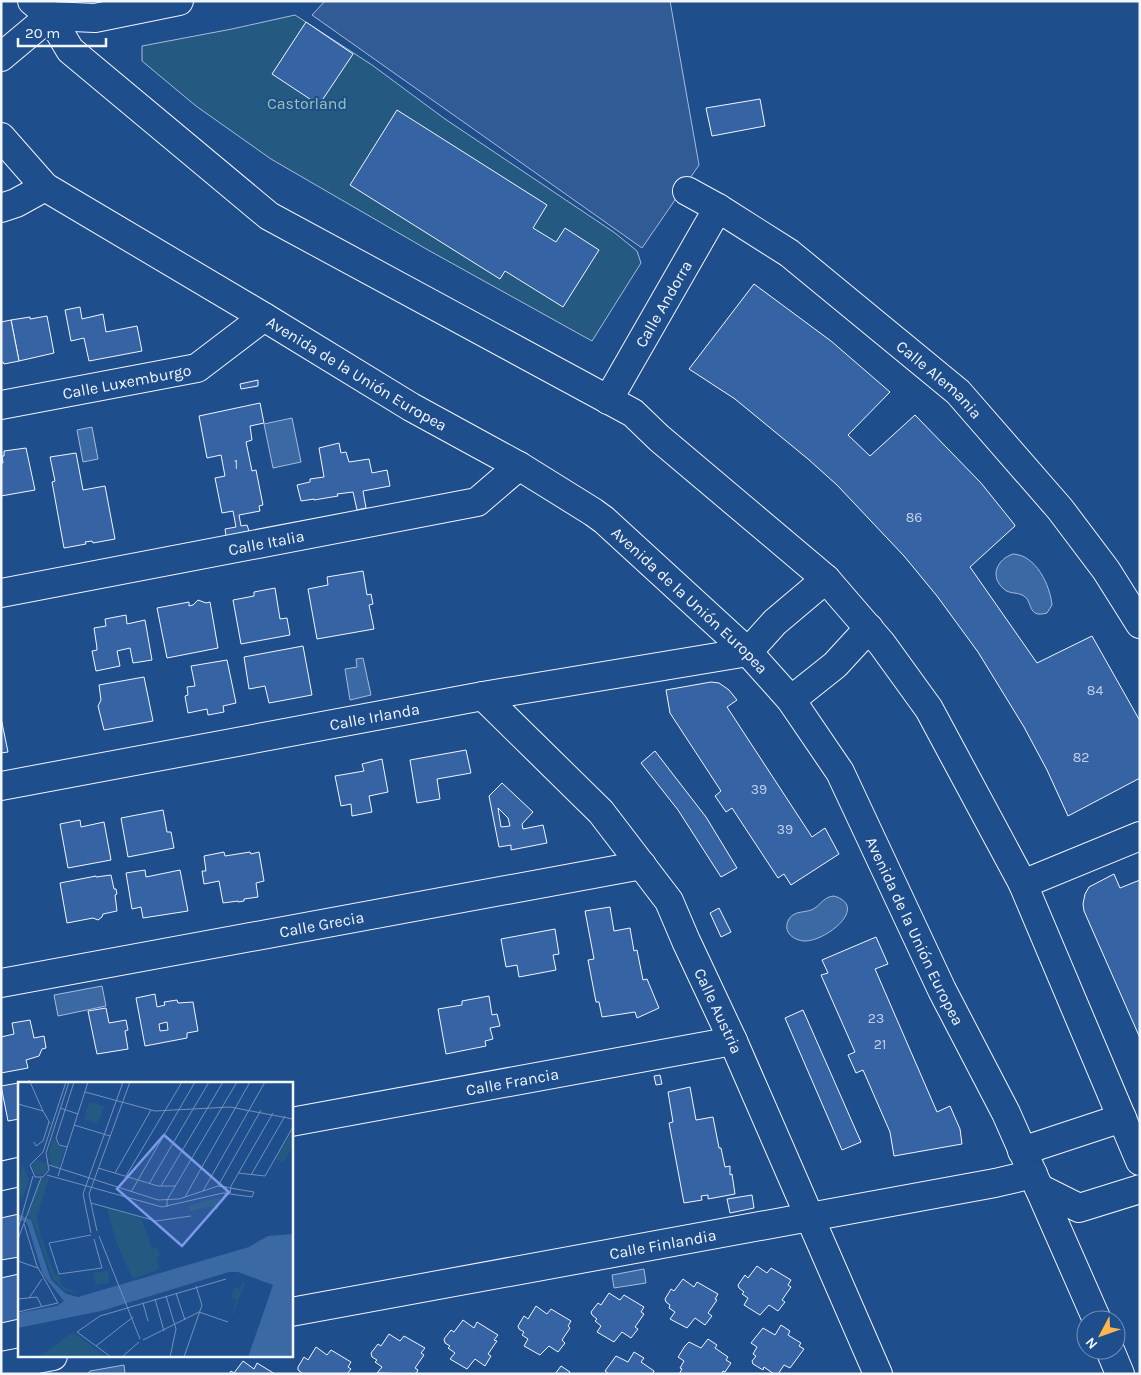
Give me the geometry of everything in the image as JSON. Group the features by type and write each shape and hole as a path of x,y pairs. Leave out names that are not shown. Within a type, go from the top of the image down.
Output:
{"street":[{"path":"41,9 95,18 179,1"},
{"path":"1,57 41,9"},
{"path":"41,9 70,50 269,216 633,413 826,579 869,628 929,709 1023,884 1140,1161"},
{"name":"Avenida de la Unión Europea","path":"1,137 45,187 411,407 518,466 604,520 748,652 791,700 840,772 942,990 1006,1113 1093,1310"},
{"path":"1,208 16,203 45,187"},
{"name":"Calle Alemania","path":"687,191 718,208 789,253 958,392 1060,509 1106,570 1140,624"},
{"name":"Calle Andorra","path":"608,400 718,208"},
{"name":"Calle Luxemburgo","path":"1,405 197,368 264,317"},
{"name":"Calle Italia","path":"1,593 477,502 518,466"},
{"path":"748,652 775,622 826,579"},
{"path":"791,700 834,666 869,628"},
{"name":"Calle Irlanda","path":"1,786 484,696 748,652"},
{"name":"Calle Austria","path":"484,696 601,812 669,901 733,1041 878,1374"},
{"path":"1023,884 1140,836"},
{"name":"Calle Grecia","path":"1,983 642,865"},
{"name":"Calle Francia","path":"292,1122 733,1041"},
{"name":"Calle Finlandia","path":"292,1312 985,1185 1031,1171 1122,1118"},
{"path":"1031,1171 1079,1208 1140,1189"},
{"path":"1,1176 18,1172"},
{"path":"1,1366 43,1358"},
{"path":"1114,1360 1120,1374"}],"green space":[{"name":"Castorland","path":"295,15 372,65 445,119 615,233 637,251 641,263 592,341 428,250 271,159 196,106 142,61 142,46"}],"shaded area":[{"path":"325,1 670,1 699,165 642,248 312,15"},
{"path":"292,418 301,462 273,468 264,424"},
{"path":"92,427 98,459 83,462 77,430"},
{"path":"1013,554 1029,560 1035,565 1045,580 1052,605 1047,613 1036,613 1026,597 1006,591 999,584 996,574 999,564 1007,556"},
{"path":"363,658 371,695 350,700 345,669 357,667 356,659"},
{"path":"834,896 844,901 847,908 846,915 840,923 823,936 813,940 804,941 790,935 787,925 790,917 797,913 812,910 825,899"},
{"path":"102,986 106,1006 58,1016 54,995"},
{"path":"644,1269 646,1283 614,1288 612,1275"},
{"path":"124,1365 125,1374 87,1374 90,1371"}],"building":[{"path":"306,22 353,54 319,105 272,74"},
{"path":"760,99 765,126 712,136 706,108"},
{"path":"397,110 547,205 533,228 556,242 565,228 599,250 563,307 505,271 500,279 350,185"},
{"path":"754,284 831,341 890,392 848,435 870,456 915,415 981,483 1014,524 1015,526 970,567 1037,663 1092,636 1140,721 1140,778 1068,816 1047,770 1024,727 978,652 937,596 904,556 837,485 808,459 735,399 689,369"},
{"path":"80,307 82,319 103,314 106,332 137,326 142,351 89,361 84,338 71,341 65,310"},
{"path":"47,316 54,353 19,361 11,320"},
{"path":"11,320 19,361 4,364 1,362 1,322"},
{"path":"258,380 258,386 241,389 240,384"},
{"path":"260,403 264,423 250,426 252,440 246,442 252,471 256,470 263,505 259,506 260,511 239,515 241,526 247,525 249,531 226,536 225,529 236,527 233,511 222,513 215,478 225,476 221,455 207,458 199,416"},
{"path":"339,443 341,453 346,452 349,462 369,459 372,473 387,470 390,486 363,491 366,508 357,510 353,492 301,501 297,485 310,482 310,479 324,477 319,448"},
{"path":"26,448 35,490 1,496 1,463 3,463 2,456 4,456 4,451"},
{"path":"76,453 83,490 105,486 115,539 93,543 92,541 85,542 86,544 64,548 52,482 55,481 50,457"},
{"path":"363,571 367,595 371,594 373,604 369,605 374,629 317,639 308,589 328,585 327,577"},
{"path":"275,588 280,619 287,618 290,635 241,644 233,600 254,596 254,592"},
{"path":"198,600 206,603 210,602 218,648 167,658 157,608 189,602 189,606"},
{"path":"126,615 127,624 145,620 152,660 133,663 130,648 117,651 120,666 96,671 92,651 97,650 94,628 106,626 105,619"},
{"path":"303,646 312,695 269,703 265,686 249,689 244,657"},
{"path":"227,660 236,703 223,706 224,712 208,715 207,709 188,713 185,696 188,695 187,687 195,686 191,666"},
{"path":"144,677 153,721 104,730 98,706 101,700 99,685"},
{"path":"711,682 719,683 729,690 737,700 727,707 812,837 825,828 839,854 791,885 784,874 778,878 732,808 726,812 715,796 721,791 670,713 666,690"},
{"path":"1,718 8,752 1,753"},
{"path":"466,750 471,773 437,779 440,799 417,803 410,760"},
{"path":"655,751 706,817 737,868 721,877 678,810 641,763"},
{"path":"382,759 388,792 369,796 372,812 352,816 351,804 341,806 335,776 364,771 362,764"},
{"path":"502,783 533,812 522,824 523,829 543,825 547,843 511,850 511,845 499,847 489,796","holes":["498,808 508,818 510,826 501,827"]},
{"path":"163,810 167,832 171,832 174,848 128,857 121,818"},
{"path":"80,820 81,827 104,822 111,860 68,868 60,824"},
{"path":"224,852 225,856 259,852 264,881 256,883 258,897 244,899 244,901 223,903 219,881 204,884 202,871 206,871 204,856"},
{"path":"145,870 146,877 180,870 188,911 143,918 141,907 132,909 126,873"},
{"path":"1114,874 1120,888 1140,880 1140,1038 1084,911 1085,894 1089,887"},
{"path":"111,875 117,894 115,895 117,911 103,914 98,920 93,918 67,923 60,883"},
{"path":"610,907 614,931 630,928 634,951 637,950 643,980 647,979 659,1008 637,1018 635,1012 602,1017 599,1002 596,1002 588,960 594,959 585,911"},
{"path":"719,908 731,932 721,937 710,913"},
{"path":"555,929 559,954 553,955 556,970 519,977 517,965 506,967 501,939"},
{"path":"876,937 888,964 875,969 937,1112 950,1106 960,1129 962,1144 894,1156 890,1132 863,1070 856,1073 848,1055 855,1052 821,975 828,973 822,960"},
{"path":"155,994 157,1007 165,1005 164,1002 177,1000 178,1003 193,1002 198,1031 187,1033 187,1038 145,1046 136,998","holes":["167,1022 168,1030 160,1031 159,1024"]},
{"path":"489,996 492,1015 497,1014 500,1026 490,1028 493,1039 485,1041 486,1046 446,1054 438,1009 462,1005 462,1001"},
{"path":"106,1008 109,1023 126,1020 128,1030 125,1031 128,1049 97,1054 88,1011"},
{"path":"803,1010 861,1142 842,1150 785,1018"},
{"path":"30,1020 34,1038 44,1036 46,1048 42,1049 39,1056 26,1060 28,1068 1,1073 1,1037 14,1034 12,1023"},
{"path":"660,1075 662,1084 656,1085 654,1076"},
{"path":"18,1083 18,1119 8,1121 1,1086"},
{"path":"690,1087 696,1120 713,1117 725,1167 730,1166 730,1175 732,1174 735,1194 708,1199 708,1195 701,1196 702,1200 684,1203 669,1123 673,1122 668,1092"},
{"path":"752,1195 754,1208 730,1213 727,1199"},
{"path":"18,1214 18,1257 1,1260 1,1218"},
{"path":"757,1266 767,1273 771,1268 791,1280 788,1285 791,1287 782,1300 785,1302 778,1311 769,1305 760,1315 744,1305 748,1298 742,1294 744,1292 738,1285 745,1275 748,1278"},
{"path":"18,1274 18,1319 1,1323 1,1278"},
{"path":"683,1279 694,1287 697,1282 718,1294 715,1299 717,1300 708,1313 712,1316 705,1325 695,1318 687,1328 670,1319 675,1312 669,1308 670,1305 665,1299 671,1289 674,1291"},
{"path":"609,1293 620,1300 624,1295 644,1307 641,1312 644,1314 635,1327 638,1329 631,1338 622,1332 614,1342 597,1332 601,1326 595,1321 597,1319 591,1312 598,1303 601,1305"},
{"path":"536,1306 547,1314 551,1309 571,1321 568,1326 570,1328 562,1340 565,1343 558,1352 549,1346 540,1355 524,1346 528,1339 522,1335 524,1332 518,1326 524,1316 528,1319"},
{"path":"463,1320 474,1328 477,1322 498,1335 494,1340 497,1341 488,1354 491,1356 485,1366 475,1359 467,1369 450,1359 455,1353 448,1348 450,1346 445,1343 444,1339 451,1330 454,1332"},
{"path":"781,1325 790,1331 788,1335 801,1343 799,1346 804,1349 790,1368 784,1365 778,1374 774,1374 764,1367 763,1370 753,1364 752,1361 756,1356 753,1354 757,1347 751,1343 763,1328 775,1335"},
{"path":"389,1334 400,1341 404,1336 425,1348 421,1353 424,1355 415,1368 418,1370 416,1374 377,1373 382,1367 375,1362 377,1360 372,1357 371,1353 378,1344 381,1346"},
{"path":"708,1339 717,1345 715,1348 728,1357 726,1360 731,1363 725,1372 723,1371 722,1374 679,1374 684,1361 678,1357 685,1346 689,1342 701,1348"},
{"path":"316,1347 327,1355 331,1350 351,1362 348,1367 351,1369 347,1374 303,1374 298,1370 298,1367 304,1357 308,1360"},
{"path":"634,1352 644,1358 641,1362 654,1371 653,1374 609,1374 605,1371 616,1356 628,1362"},
{"path":"243,1361 254,1369 257,1363 275,1374 229,1374 231,1371 234,1373"},
{"path":"561,1366 570,1372 569,1374 555,1374"}]}
